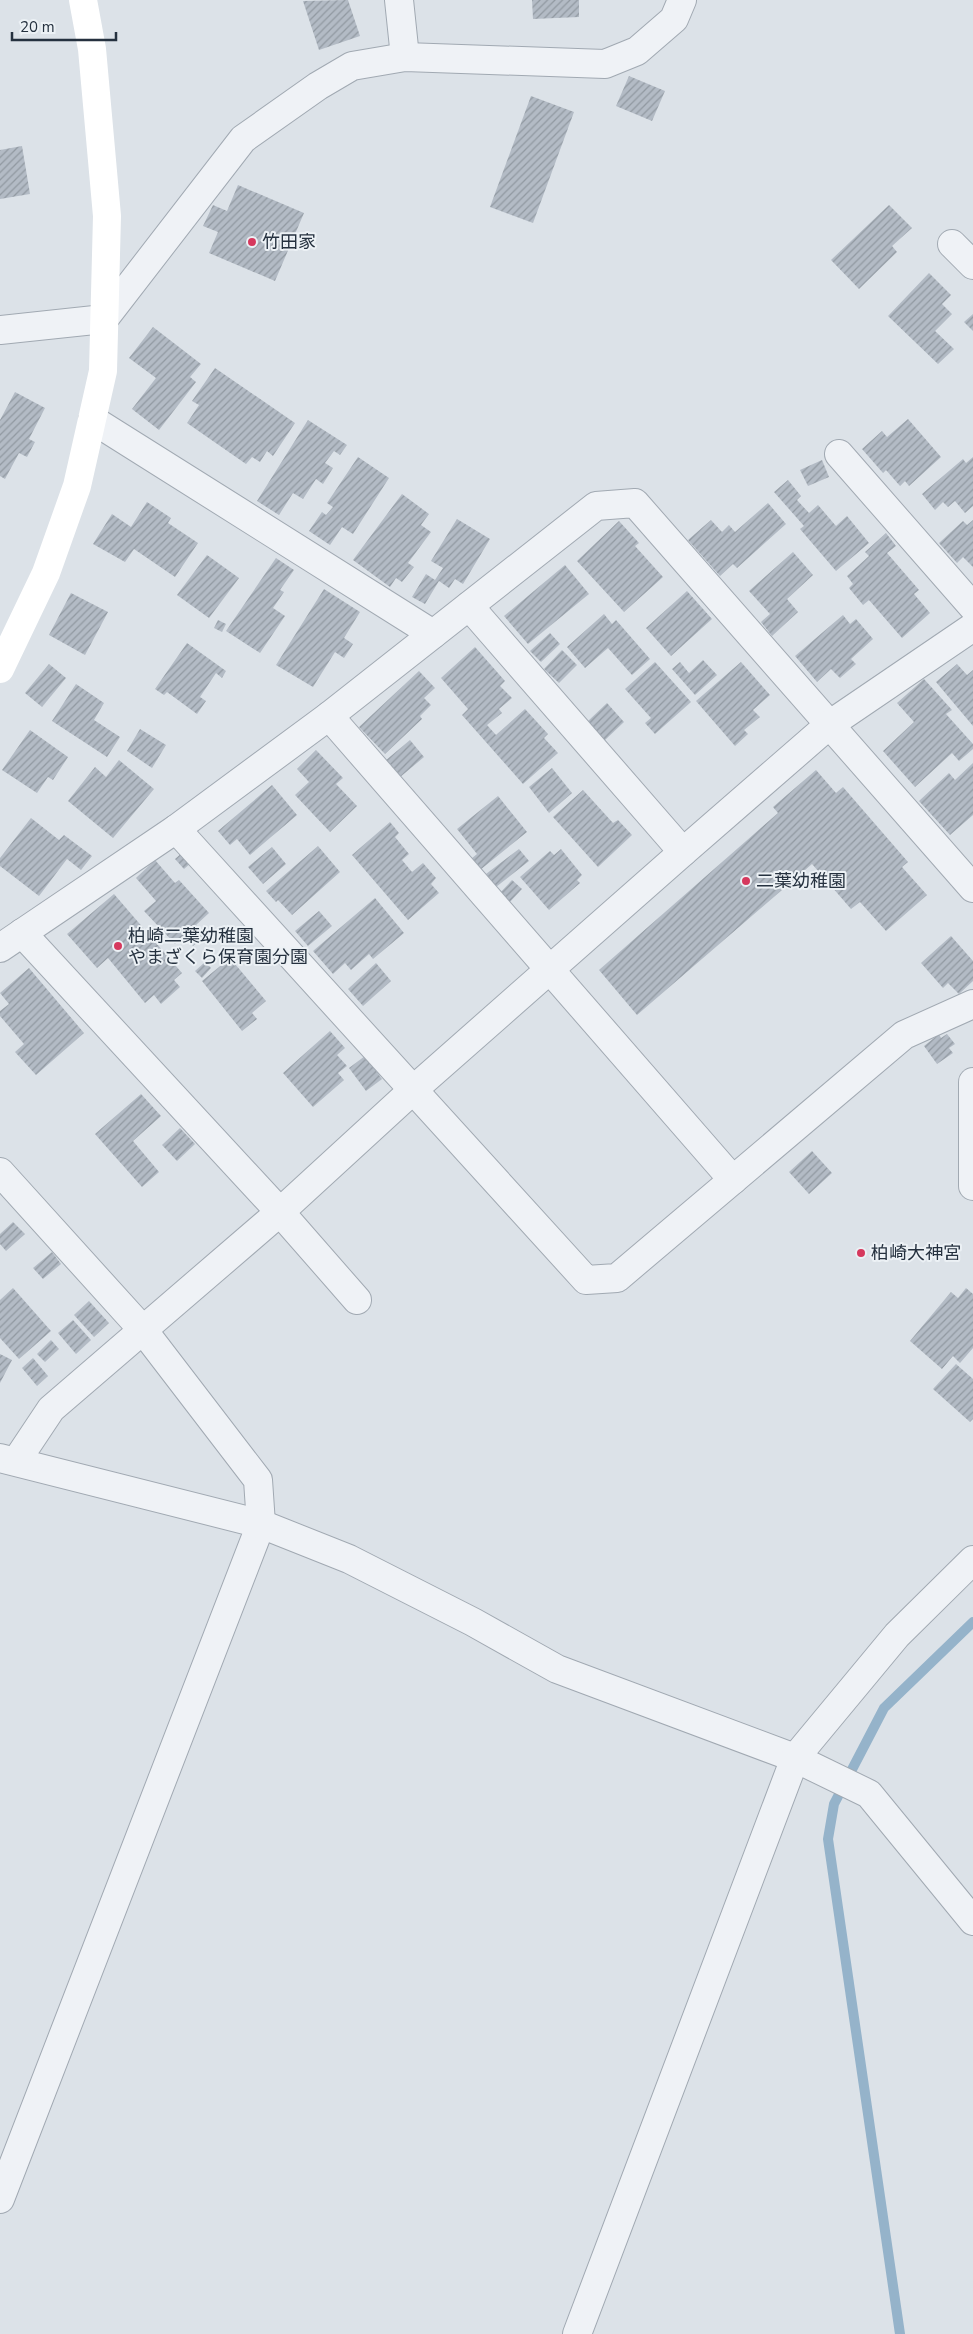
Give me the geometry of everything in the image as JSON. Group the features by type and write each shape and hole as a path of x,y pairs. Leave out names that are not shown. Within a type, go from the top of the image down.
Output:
{"street":[{"path":"0,669 46,573 77,486 104,371 107,216 92,49 83,0"},
{"path":"399,0 405,58"},
{"path":"0,330 104,320 243,139 318,86 352,66 405,58 605,64 637,52 674,19 682,0"},
{"path":"952,244 973,265"},
{"path":"93,420 433,634"},
{"path":"839,454 973,607"},
{"path":"0,948 176,829 329,716 596,506 635,503 973,888"},
{"path":"468,606 683,852"},
{"path":"973,626 829,725 413,1090 280,1212 51,1409 8,1459 261,1524 349,1559 473,1622 557,1669 795,1758 869,1794 973,1921"},
{"path":"329,716 732,1180"},
{"path":"176,829 586,1280 617,1278 904,1035 973,1004"},
{"path":"22,933 280,1212 357,1300"},
{"path":"973,1082 973,1186"},
{"path":"0,1172 143,1330 258,1480 261,1524 0,2199"},
{"path":"577,2334 795,1758 897,1635 973,1560"}],"building":[{"path":"348,0 360,36 319,50 303,1"},
{"path":"532,0 579,0 579,17 533,19"},
{"path":"629,76 665,91 652,121 616,106"},
{"path":"531,96 574,112 533,223 490,207"},
{"path":"22,146 30,194 0,199 0,150"},
{"name":"竹田家","path":"238,185 304,213 275,281 209,253 218,232 203,226 213,205 227,211"},
{"path":"889,205 912,228 892,246 897,252 859,289 831,260"},
{"path":"929,273 951,295 942,304 952,314 935,331 954,349 938,364 888,316"},
{"path":"973,314 973,331 964,322"},
{"path":"153,327 201,364 190,377 196,382 159,430 132,409 156,378 129,358"},
{"path":"215,368 295,423 273,456 267,451 260,462 252,457 246,464 187,423 199,405 192,401"},
{"path":"15,392 45,408 29,439 35,442 27,457 19,453 5,479 0,476 0,420"},
{"path":"908,419 941,457 909,486 905,481 900,486 886,470 883,473 862,449 882,431 887,437"},
{"path":"308,420 347,445 340,455 334,451 325,463 333,468 323,484 316,479 303,499 293,493 279,515 257,501"},
{"path":"358,457 389,478 353,534 342,527 330,545 309,531 322,512 326,515 333,507 327,503"},
{"path":"973,457 973,506 965,513 955,501 948,507 943,502 935,510 922,494 963,459 966,463"},
{"path":"822,460 829,477 808,486 800,470"},
{"path":"788,480 801,496 797,500 809,513 818,505 836,526 847,516 869,543 836,571 800,529 804,526 774,492"},
{"path":"402,494 429,514 421,525 431,532 408,563 414,567 402,582 396,578 390,587 353,560"},
{"path":"147,502 171,518 168,523 198,543 175,577 134,549 125,562 93,544 112,514 131,527"},
{"path":"768,503 786,524 737,568 733,564 720,576 688,540 711,520 722,532 729,525 735,532"},
{"path":"457,519 490,539 463,584 455,579 449,588 439,581 425,604 412,597 426,574 435,580 443,568 431,561"},
{"path":"973,520 973,567 963,557 957,563 939,543 963,521 967,525"},
{"path":"619,521 639,543 635,546 663,577 624,612 577,561"},
{"path":"886,533 896,546 887,553 919,590 914,594 930,613 902,638 869,600 863,605 849,588 853,584 847,576 869,556 865,552"},
{"path":"793,552 813,575 787,599 798,612 772,636 761,622 770,614 749,591"},
{"path":"207,555 239,578 209,618 177,595"},
{"path":"276,558 294,570 280,590 284,592 273,608 285,616 260,653 226,631"},
{"path":"565,565 589,594 528,644 504,616"},
{"path":"324,589 360,612 344,638 353,644 344,658 335,652 313,687 276,665"},
{"path":"687,591 712,619 671,656 646,628"},
{"path":"71,593 108,612 85,655 49,635"},
{"path":"604,614 612,624 616,620 650,659 632,675 608,648 585,668 567,647"},
{"path":"843,615 850,624 856,619 873,639 851,659 856,664 840,678 831,669 817,682 795,656"},
{"path":"218,620 226,624 222,632 214,628"},
{"path":"550,633 560,644 541,662 530,651"},
{"path":"187,643 226,671 222,678 216,673 200,697 206,701 197,714 167,692 164,695 155,689"},
{"path":"475,647 505,681 500,686 512,698 499,709 502,713 487,725 496,735 525,709 548,734 544,738 558,753 523,784 462,715 468,709 441,678"},
{"path":"562,650 577,665 559,683 544,669"},
{"path":"703,660 717,675 695,695 672,669 680,662 689,673"},
{"path":"655,662 691,702 655,734 645,723 651,718 625,689"},
{"path":"741,662 770,695 753,710 760,717 744,730 748,734 735,746 696,701"},
{"path":"49,664 66,678 42,707 25,693"},
{"path":"957,664 967,675 973,670 973,726 936,682"},
{"path":"419,671 435,688 424,698 431,705 420,716 422,719 385,754 359,727"},
{"path":"924,679 952,710 946,714 973,744 973,749 959,761 952,753 915,787 883,751 914,722 897,703"},
{"path":"76,684 104,703 94,720 120,737 107,757 52,721"},
{"path":"607,703 624,722 604,741 587,722"},
{"path":"140,729 166,745 152,768 127,751"},
{"path":"30,730 68,757 53,780 48,777 37,793 2,770"},
{"path":"410,740 424,757 399,778 385,761"},
{"path":"316,750 343,778 336,784 357,806 330,832 295,795 309,782 297,769"},
{"path":"119,760 154,789 113,838 68,801 95,767 106,777"},
{"path":"973,763 973,815 950,835 919,801 949,773 955,780"},
{"path":"552,768 572,793 549,813 529,787"},
{"name":"二葉幼稚園","path":"816,770 836,793 843,787 908,862 902,867 927,895 886,931 860,902 851,909 812,864 637,1015 599,970 778,813 773,807"},
{"path":"272,785 297,815 250,855 237,839 230,845 218,831"},
{"path":"583,790 613,823 618,820 632,835 598,867 553,817"},
{"path":"498,796 527,832 480,870 471,859 477,854 457,829"},
{"path":"31,818 59,840 64,835 92,856 81,870 67,859 39,896 0,866 0,858"},
{"path":"390,822 399,833 395,837 409,854 402,860 412,872 423,863 436,878 431,884 439,893 408,920 352,855"},
{"path":"318,846 340,872 292,915 278,900 276,902 266,891"},
{"path":"272,847 286,864 263,884 248,867"},
{"path":"519,849 529,861 496,887 486,874"},
{"path":"561,849 582,875 577,880 580,883 549,910 520,877 550,851 554,855"},
{"path":"183,852 192,862 184,869 175,859"},
{"path":"155,860 175,883 179,880 209,913 196,925 206,935 193,946 184,936 175,944 144,911 156,901 136,878"},
{"path":"512,880 522,889 509,903 499,894"},
{"name":"柏崎二葉幼稚園 やまざくら保育園分園","path":"114,894 182,973 174,980 180,987 161,1004 154,995 145,1003 108,958 97,968 67,934"},
{"path":"375,898 404,933 373,959 369,954 351,970 345,963 333,974 313,951"},
{"path":"319,911 332,926 308,946 295,931"},
{"path":"951,936 973,961 973,981 959,994 948,983 943,988 921,963"},
{"path":"230,958 266,1001 252,1013 257,1019 242,1031 202,981"},
{"path":"205,962 211,968 202,978 195,971"},
{"path":"376,963 391,981 363,1006 348,989"},
{"path":"29,968 84,1033 36,1075 15,1052 24,1044 0,1016 0,1011 9,1004 0,993"},
{"path":"330,1031 345,1048 337,1055 347,1066 338,1073 344,1080 313,1107 283,1073"},
{"path":"939,1034 941,1038 947,1034 955,1044 949,1048 953,1053 937,1064 924,1046"},
{"path":"365,1056 382,1079 366,1091 349,1068"},
{"path":"141,1094 161,1116 133,1141 159,1172 142,1187 95,1134"},
{"path":"180,1128 195,1144 177,1161 162,1145"},
{"path":"812,1151 832,1173 809,1194 789,1172"},
{"path":"13,1222 25,1234 6,1251 0,1244 0,1234"},
{"path":"52,1252 61,1264 43,1279 33,1268"},
{"path":"13,1288 51,1331 19,1359 0,1338 0,1300"},
{"path":"966,1288 973,1294 973,1348 960,1363 953,1356 942,1369 910,1341 951,1292 958,1298"},
{"path":"89,1301 109,1323 94,1337 74,1315"},
{"path":"73,1320 91,1340 76,1354 58,1333"},
{"path":"51,1340 59,1349 45,1362 37,1354"},
{"path":"0,1354 12,1360 0,1383"},
{"path":"33,1358 48,1376 37,1386 22,1368"},
{"path":"956,1364 973,1379 973,1419 970,1422 933,1389"}],"waterway":[{"path":"900,2334 828,1839 834,1804 884,1708 973,1622"}],"place":[{"name":"竹田家","path":"252,242"},
{"name":"二葉幼稚園","path":"746,881"},
{"name":"柏崎二葉幼稚園 やまざくら保育園分園","path":"118,946"},
{"name":"柏崎大神宮","path":"861,1253"}]}
